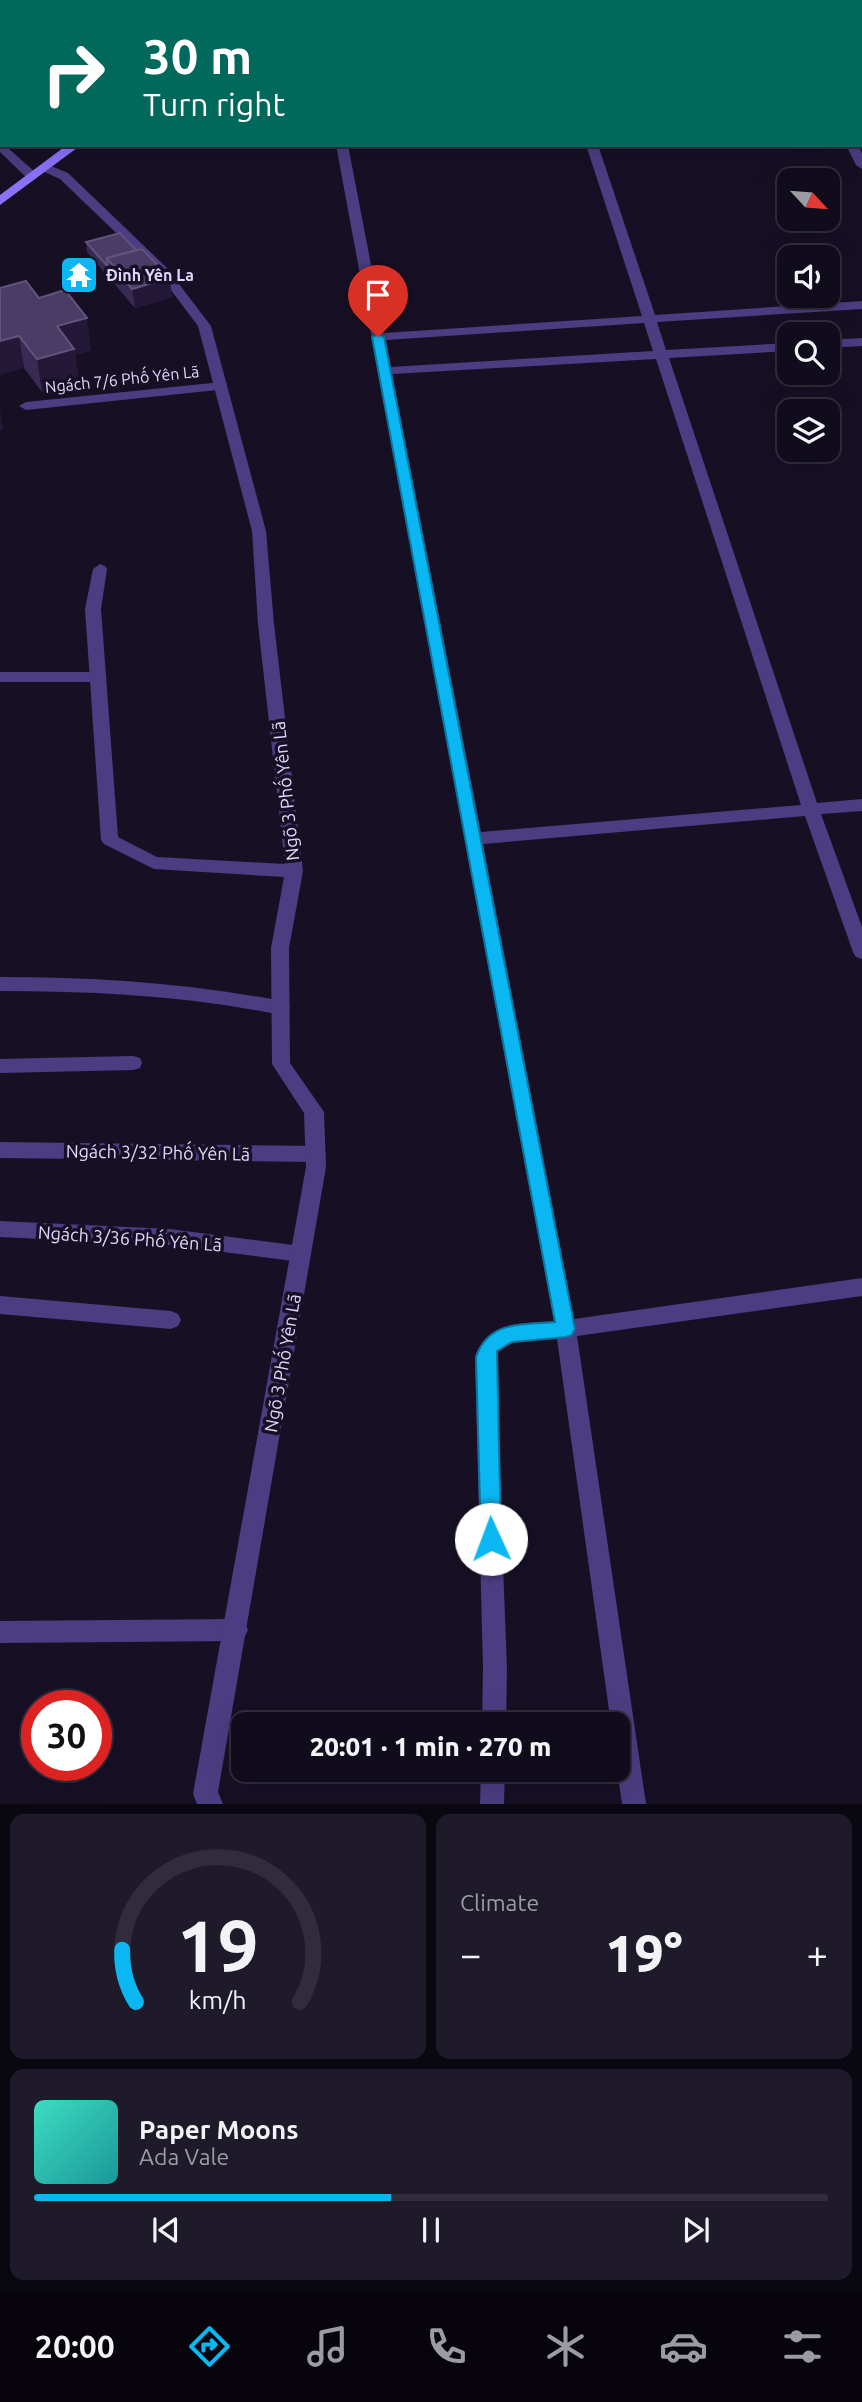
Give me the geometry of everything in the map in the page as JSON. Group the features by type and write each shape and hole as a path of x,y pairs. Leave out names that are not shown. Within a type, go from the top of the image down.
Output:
{"street":[{"name":"Ngõ 3 Phố Yên Lã","path":"3,147 38,172 64,176 162,270 204,326 259,531 294,871 280,948 281,1064 314,1112 316,1167 205,1794 211,1804"},
{"path":"0,201 72,147"},
{"path":"342,147 566,1329 634,1804"},
{"path":"593,147 811,809 862,952"},
{"path":"853,147 862,165"},
{"path":"378,337 862,305"},
{"path":"840,343 862,342"},
{"path":"383,371 777,348"},
{"name":"Ngách 7/6 Phố Yên Lã","path":"26,406 222,386"},
{"path":"100,569 93,608 110,840 154,863 294,871"},
{"path":"0,677 99,677"},
{"path":"473,839 862,805"},
{"path":"0,984 73,983 210,994 281,1008"},
{"path":"0,1066 133,1063"},
{"name":"Ngách 3/32 Phố Yên Lã","path":"0,1150 316,1154"},
{"name":"Ngách 3/36 Phố Yên Lã","path":"0,1229 170,1237 301,1254"},
{"path":"494,1712 485,1357 489,1346 508,1334 566,1329 862,1287"},
{"path":"0,1305 171,1320"},
{"path":"0,1632 236,1630"},
{"path":"492,1804 493,1782"}],"building":[{"path":"120,233 136,250 107,258 108,267 86,242"},
{"path":"142,249 170,278 132,289 107,258"},
{"path":"26,281 39,298 65,290 87,318 57,326 74,349 37,359 19,336 0,341 0,288"}],"place":[{"name":"Đình Yên La","path":"79,275"}],"route":[{"path":"378,337 566,1329 508,1334 489,1346 485,1357 491,1539"}]}
